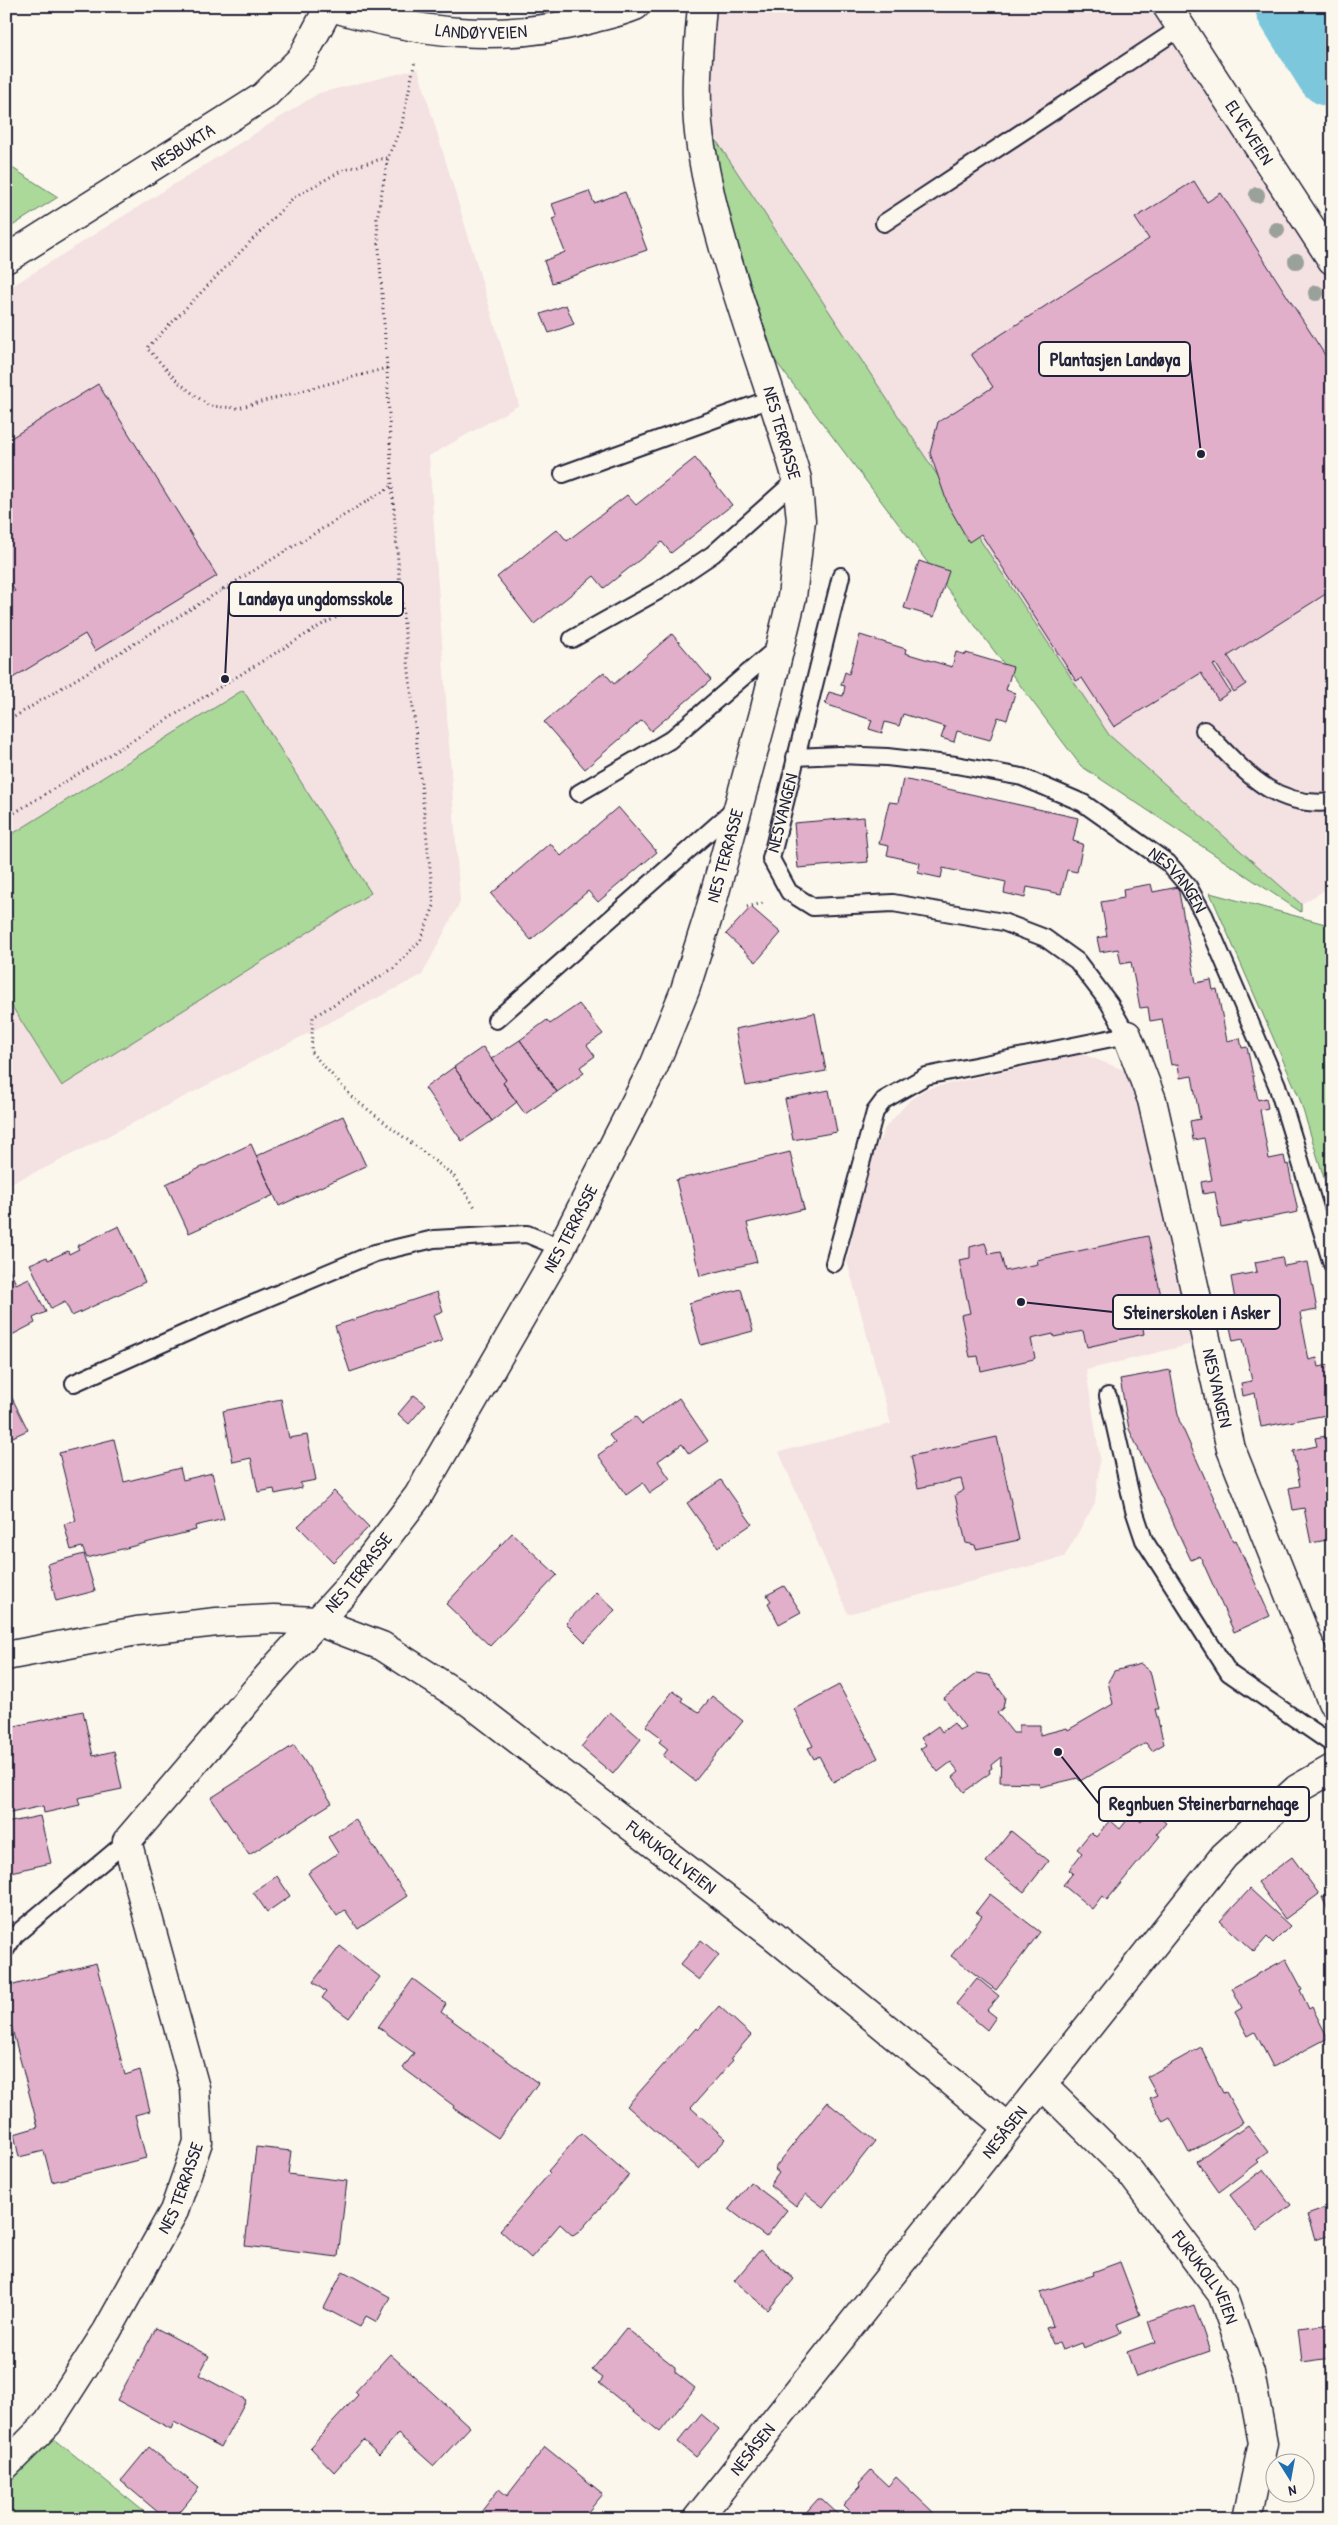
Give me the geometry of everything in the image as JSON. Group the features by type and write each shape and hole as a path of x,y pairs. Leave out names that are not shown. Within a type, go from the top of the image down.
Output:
{"street":[{"name":"LANDØYVEIEN","path":"329,6 422,29 495,35 549,29 635,6"},
{"name":"NESBUKTA","path":"6,259 264,96 302,58 329,6"},
{"name":"NES TERRASSE","path":"6,2465 48,2424 107,2331 174,2211 198,2142 195,2088 127,1841 316,1621 348,1588 418,1496 561,1248 654,1066 685,990 739,804 792,597 801,520 797,479 716,223 700,145 696,78 702,6"},
{"name":"ELVEVEIEN","path":"1173,17 1332,260"},
{"name":"NESVANGEN","path":"1126,1034 1152,1100 1231,1449 1332,1702"},
{"name":"NES TERRASSE","path":"6,1656 137,1631 217,1622 274,1619 316,1621"},
{"name":"FURUKOLLVEIEN","path":"316,1621 382,1646 469,1702 775,1937 1007,2127"},
{"name":"NESÅSEN","path":"697,2519 1224,1856 1297,1789 1332,1769"},
{"name":"FURUKOLLVEIEN","path":"1042,2085 1130,2172 1222,2294 1250,2373 1264,2443 1247,2519"}],"lane":[{"path":"884,223 1173,17"},
{"path":"563,474 772,398"},
{"path":"572,639 658,591 713,554 797,479"},
{"name":"NESVANGEN","path":"840,576 771,859 789,892 812,906 893,903 1003,922 1045,938 1077,961 1109,1003 1126,1034"},
{"path":"579,793 670,740 781,645"},
{"path":"1204,730 1255,781 1280,796 1312,804 1332,802"},
{"name":"NESVANGEN","path":"795,758 839,755 887,757 956,765 1022,776 1083,804 1168,863 1188,886 1204,915 1277,1085 1332,1264"},
{"path":"496,1020 739,804"},
{"path":"834,1263 875,1112 884,1100 926,1076 1126,1034"},
{"path":"74,1382 217,1319 375,1253 434,1239 494,1234 527,1234 561,1248"},
{"path":"1108,1396 1134,1510 1144,1540 1229,1673 1332,1744"},
{"name":"NES TERRASSE","path":"9,1940 127,1841"}],"path":[{"path":"422,29 401,128 388,157 377,219 387,368 392,486 400,586 434,906 420,941 394,968 313,1017 311,1052 353,1098 453,1175 494,1234"},
{"path":"387,368 238,408 209,406 178,382 147,348 294,197 341,171 388,157"},
{"path":"6,722 392,486"},
{"path":"222,589 400,586"},
{"path":"6,818 323,624 400,586"}],"shaded area":[{"path":"713,6 1161,6 1332,271 1332,886 1301,904 1109,735 708,128"},
{"path":"418,69 519,405 429,456 460,902 422,975 45,1168 6,1185 6,290 319,93"},
{"path":"1082,1054 1124,1070 1144,1101 1192,1344 1086,1370 1100,1458 1095,1503 1064,1557 848,1614 779,1452 891,1424 847,1261 866,1172 885,1128 910,1100 926,1089"}],"green space":[{"path":"708,128 1109,735 1301,904 1301,912 1081,766 774,359 719,183"},
{"path":"6,164 58,197 6,230"},
{"path":"243,690 371,893 62,1086 6,997 6,838"},
{"path":"1210,893 1329,925 1332,931 1332,1204 1299,1097"},
{"path":"6,2437 52,2437 153,2519 6,2519"}],"building":[{"path":"1194,181 1207,202 1221,193 1332,366 1332,590 1228,656 1246,684 1234,692 1216,664 1213,665 1230,692 1218,700 1201,673 1114,727 1082,678 1076,681 981,534 969,542 948,505 930,453 938,422 993,387 971,354 1149,239 1135,218"},
{"path":"589,191 594,203 625,192 647,250 552,283 544,261 565,252 552,219 557,217 552,204"},
{"path":"566,305 574,324 549,333 541,314"},
{"path":"98,384 217,576 95,651 85,634 6,682 6,597 15,591 6,578 6,441"},
{"path":"695,458 732,505 671,553 662,542 604,588 594,576 534,624 497,577 557,529 567,541 627,495 636,505"},
{"path":"919,561 949,571 934,617 904,608"},
{"path":"672,634 711,680 651,731 642,720 585,769 544,722 604,672 614,684"},
{"path":"860,635 906,649 905,653 952,667 956,652 966,655 966,653 1013,667 1006,690 1015,693 1007,720 998,717 990,740 957,731 954,742 941,738 945,727 903,714 899,726 885,722 882,733 869,729 872,720 825,704 829,692 843,696 845,686 841,685 845,672 849,674"},
{"path":"903,779 1078,818 1073,841 1083,844 1077,872 1067,870 1061,894 1027,887 1025,898 1004,893 1006,882 943,868 941,878 918,873 920,863 887,855 889,846 879,844 889,802 898,803"},
{"path":"618,807 657,852 598,902 588,891 531,940 491,894 550,843 561,856"},
{"path":"864,817 868,862 798,868 794,823"},
{"path":"1151,884 1153,892 1178,887 1196,983 1211,980 1213,990 1217,989 1227,1041 1240,1038 1242,1048 1247,1047 1258,1100 1266,1098 1268,1108 1260,1110 1269,1159 1284,1156 1286,1165 1288,1164 1298,1212 1221,1227 1215,1192 1203,1194 1201,1182 1212,1180 1204,1138 1193,1140 1190,1121 1200,1119 1192,1076 1180,1078 1178,1064 1171,1065 1162,1019 1150,1021 1148,1007 1140,1008 1131,962 1121,964 1118,949 1100,952 1097,938 1107,936 1101,902 1124,898 1123,889"},
{"path":"751,907 781,933 756,962 726,934"},
{"path":"579,1004 603,1034 587,1045 595,1056 580,1067 584,1073 557,1092 520,1040 547,1020 550,1024"},
{"path":"815,1013 826,1071 746,1086 735,1029"},
{"path":"520,1040 557,1092 525,1114 503,1083 506,1080 491,1059"},
{"path":"483,1047 506,1080 503,1083 517,1102 492,1121 454,1067"},
{"path":"454,1067 492,1121 462,1141 425,1088"},
{"path":"829,1090 837,1132 793,1140 785,1099"},
{"path":"343,1116 366,1166 279,1206 256,1156"},
{"path":"251,1144 274,1195 189,1233 166,1184"},
{"path":"790,1152 804,1209 747,1223 757,1262 700,1276 676,1180"},
{"path":"119,1226 145,1282 72,1316 65,1302 51,1309 30,1264 47,1257 48,1260 68,1251 69,1254 79,1249 77,1246"},
{"path":"1148,1236 1165,1314 1141,1318 1144,1334 1087,1347 1083,1331 1054,1337 1053,1334 1031,1339 1034,1359 981,1371 978,1356 970,1357 961,1315 970,1313 959,1260 970,1258 970,1247 985,1243 989,1254 1000,1252 1005,1271 1038,1264 1037,1260"},
{"path":"1282,1257 1284,1266 1308,1262 1317,1310 1300,1313 1309,1360 1317,1358 1319,1367 1329,1365 1332,1377 1332,1414 1261,1427 1255,1393 1243,1396 1241,1383 1252,1381 1243,1339 1233,1341 1227,1313 1237,1311 1231,1277 1257,1272 1255,1262"},
{"path":"9,1268 16,1284 29,1278 46,1312 33,1318 35,1323 6,1338 6,1270"},
{"path":"741,1289 753,1331 701,1345 689,1303"},
{"path":"437,1292 443,1311 433,1315 442,1341 350,1372 335,1326"},
{"path":"1170,1370 1179,1420 1233,1541 1236,1540 1270,1616 1234,1632 1200,1556 1191,1560 1129,1429 1120,1379"},
{"path":"8,1390 28,1430 6,1440 6,1391"},
{"path":"414,1395 426,1404 409,1424 398,1414"},
{"path":"679,1398 708,1441 689,1454 682,1444 658,1461 670,1479 650,1493 643,1483 626,1495 598,1455 615,1443 609,1435 636,1417 642,1424"},
{"path":"281,1399 289,1438 307,1435 316,1480 300,1483 302,1488 275,1494 274,1489 258,1492 251,1458 233,1462 223,1411"},
{"path":"1332,1435 1332,1539 1311,1543 1304,1508 1293,1510 1289,1488 1300,1486 1293,1451 1317,1446 1315,1438"},
{"path":"997,1437 1019,1540 976,1549 975,1545 966,1543 955,1495 964,1490 961,1479 918,1488 911,1456"},
{"path":"114,1439 124,1482 180,1468 183,1480 212,1473 224,1519 195,1526 196,1530 87,1558 82,1547 71,1550 64,1524 76,1521 59,1453"},
{"path":"721,1480 752,1524 718,1547 687,1503"},
{"path":"334,1491 369,1527 333,1562 298,1526"},
{"path":"512,1533 557,1575 490,1646 446,1604"},
{"path":"84,1554 95,1591 56,1601 47,1564"},
{"path":"784,1586 801,1612 779,1624 768,1603 771,1601 767,1595"},
{"path":"596,1592 615,1610 585,1642 566,1623"},
{"path":"1141,1664 1150,1671 1159,1709 1155,1709 1164,1744 1152,1751 1146,1743 1080,1781 1078,1778 1040,1787 1039,1783 1000,1782 1001,1757 991,1765 990,1773 964,1792 953,1777 959,1772 951,1762 938,1772 920,1749 926,1745 921,1738 938,1726 942,1732 954,1723 959,1730 965,1727 944,1698 977,1673 989,1675 1005,1697 1003,1708 997,1713 1013,1733 1019,1733 1019,1725 1040,1725 1040,1735 1067,1728 1068,1730 1113,1704 1108,1682 1114,1671"},
{"path":"839,1685 878,1758 833,1782 819,1756 814,1759 808,1748 813,1746 794,1709"},
{"path":"673,1691 683,1698 681,1701 699,1712 712,1696 743,1721 695,1781 663,1756 668,1749 659,1742 662,1738 646,1726"},
{"path":"83,1711 93,1756 114,1751 122,1789 78,1798 80,1805 44,1813 43,1806 6,1814 6,1776 10,1775 6,1756 6,1728"},
{"path":"610,1712 641,1739 613,1774 581,1747"},
{"path":"294,1745 332,1803 249,1855 211,1798"},
{"path":"1150,1810 1166,1823 1157,1834 1160,1836 1107,1900 1102,1896 1092,1909 1063,1885 1073,1873 1069,1870 1082,1853 1077,1849 1091,1832 1096,1837 1110,1820 1120,1829 1132,1814 1141,1822"},
{"path":"40,1816 51,1863 6,1873 6,1823"},
{"path":"355,1819 407,1896 358,1929 345,1910 337,1916 308,1873 338,1853 328,1837"},
{"path":"1011,1831 1048,1861 1024,1892 986,1862"},
{"path":"1292,1857 1319,1894 1285,1919 1258,1882"},
{"path":"277,1876 290,1896 267,1912 253,1892"},
{"path":"1250,1889 1290,1926 1273,1943 1267,1937 1254,1952 1220,1921"},
{"path":"1332,1893 1332,1919 1322,1897"},
{"path":"990,1894 1040,1932 996,1990 951,1956 982,1916 976,1912"},
{"path":"701,1940 719,1955 699,1980 680,1965"},
{"path":"340,1946 380,1977 349,2018 322,1998 326,1992 313,1982"},
{"path":"1286,1959 1302,1989 1300,1990 1309,2009 1312,2007 1328,2038 1273,2067 1255,2032 1248,2036 1235,2012 1242,2008 1232,1988"},
{"path":"96,1963 125,2075 140,2070 150,2111 135,2115 146,2158 52,2182 44,2151 19,2157 14,2134 38,2127 6,2006 6,1987"},
{"path":"977,1978 999,1996 987,2010 996,2017 987,2030 956,2004"},
{"path":"413,1979 446,2004 441,2012 538,2083 498,2138 453,2108 454,2106 403,2068 414,2053 378,2027"},
{"path":"719,2006 751,2035 731,2058 733,2060 691,2108 726,2139 699,2169 627,2106 696,2028 698,2030"},
{"path":"1201,2047 1223,2093 1226,2092 1243,2123 1189,2153 1170,2118 1163,2122 1150,2098 1157,2095 1147,2077"},
{"path":"827,2102 875,2141 823,2207 806,2194 796,2206 770,2185 779,2173 774,2169"},
{"path":"1248,2126 1268,2152 1257,2160 1259,2162 1219,2192 1197,2161 1236,2132 1238,2133"},
{"path":"581,2133 629,2175 579,2232 573,2236 560,2224 531,2258 500,2230 550,2173 548,2171"},
{"path":"256,2147 291,2151 288,2174 347,2181 338,2257 245,2246"},
{"path":"1264,2169 1291,2205 1257,2231 1230,2195"},
{"path":"750,2182 787,2210 766,2237 729,2209"},
{"path":"1332,2206 1332,2237 1331,2234 1315,2239 1307,2215"},
{"path":"760,2250 794,2279 768,2310 734,2281"},
{"path":"1120,2262 1140,2315 1117,2324 1121,2333 1083,2348 1081,2343 1062,2350 1059,2343 1053,2344 1046,2328 1053,2326 1040,2292 1094,2275 1093,2272"},
{"path":"343,2271 390,2297 377,2322 366,2316 360,2327 324,2308"},
{"path":"1194,2305 1210,2351 1136,2377 1127,2352 1155,2342 1148,2321"},
{"path":"1332,2324 1332,2358 1302,2362 1298,2328"},
{"path":"156,2328 209,2356 199,2375 246,2400 221,2447 174,2422 171,2429 117,2400"},
{"path":"626,2328 675,2367 675,2372 695,2388 660,2432 599,2383 603,2378 592,2370"},
{"path":"390,2354 470,2427 434,2466 398,2434 379,2455 363,2440 334,2472 310,2447 358,2395 355,2392"},
{"path":"701,2414 719,2429 696,2457 678,2442"},
{"path":"149,2447 199,2488 174,2519 166,2519 121,2481"},
{"path":"545,2447 603,2494 582,2519 490,2519 481,2512 499,2489 507,2496"},
{"path":"871,2470 888,2486 896,2477 933,2512 927,2519 857,2519 843,2505 861,2486 859,2483"},
{"path":"818,2499 822,2499 843,2519 800,2519"},
{"path":"314,2510 324,2519 307,2519"}],"waterway":[{"path":"1292,6 1332,70"}],"place":[{"name":"Plantasjen Landøya","path":"1201,454"},
{"name":"Landøya ungdomsskole","path":"225,679"},
{"name":"Steinerskolen i Asker","path":"1021,1302"},
{"name":"Regnbuen Steinerbarnehage","path":"1058,1752"}]}
